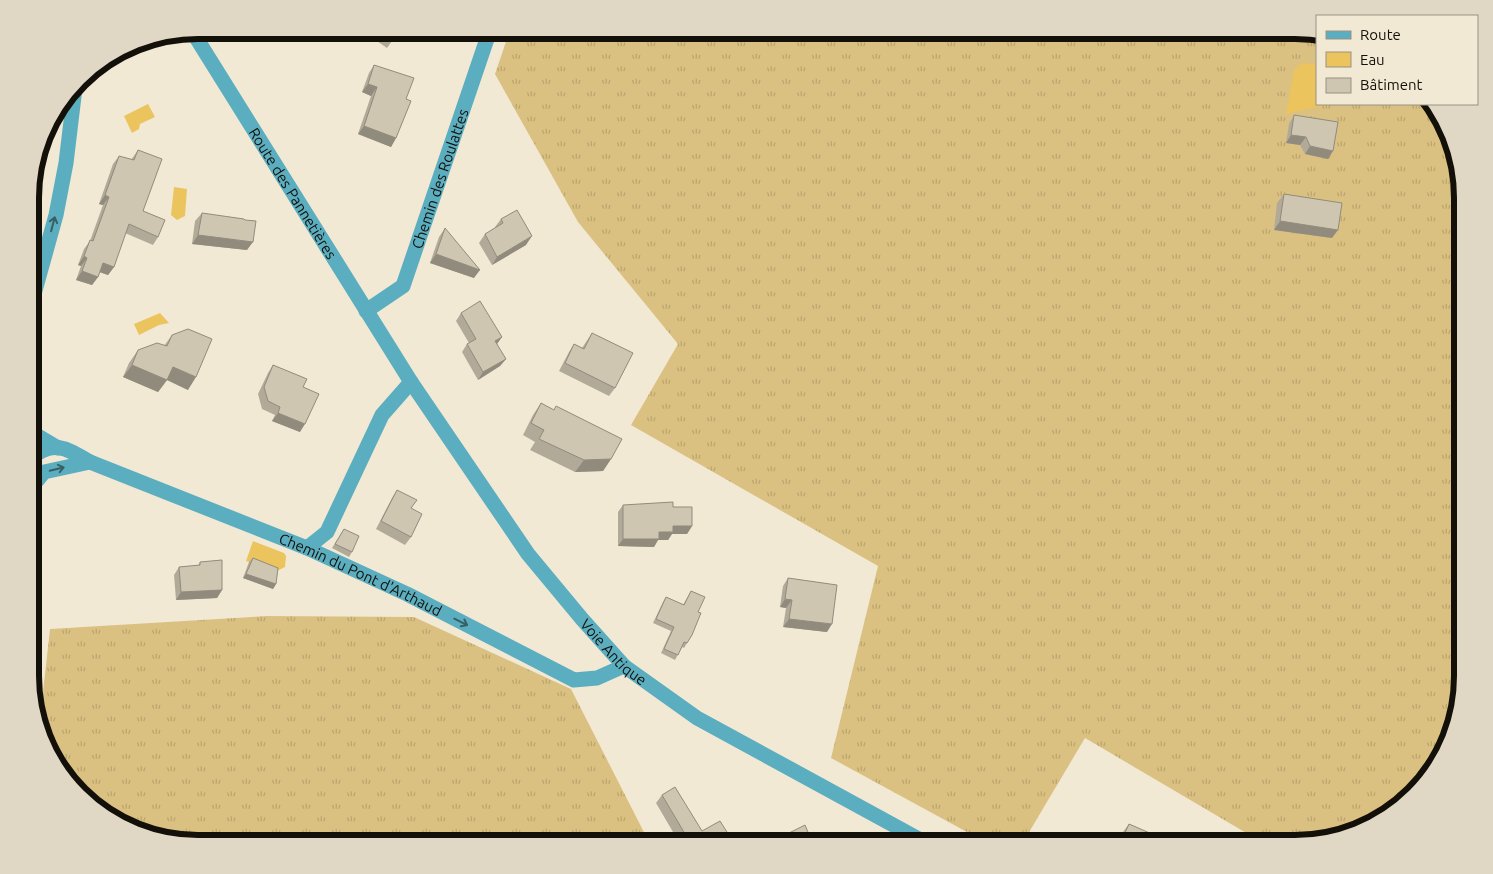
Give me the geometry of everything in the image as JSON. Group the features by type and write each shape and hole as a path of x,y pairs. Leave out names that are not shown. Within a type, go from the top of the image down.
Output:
{"street":[{"name":"Route des Pannetières","path":"197,39 394,356"},
{"name":"Chemin des Roulattes","path":"366,311 403,286 487,39"},
{"path":"39,276 56,215 66,163 74,99"},
{"name":"Voie Antique","path":"394,356 528,554 624,666 697,718 912,835"},
{"path":"307,548 327,532 382,415 410,382"},
{"name":"Chemin du Pont d'Arthaud","path":"39,437 58,448 65,448 90,462 307,548 407,594 574,680 597,678 624,666"},
{"path":"39,451 42,449 58,448"},
{"path":"39,478 44,472 90,462"}],"green space":[{"path":"507,39 1295,39 1316,40 1316,105 1423,105 1438,128 1446,147 1454,188 1454,686 1449,717 1442,737 1433,756 1421,773 1408,789 1392,802 1375,814 1346,827 1305,835 1250,835 1085,738 1027,835 972,835 831,758 878,566 631,425 678,344 578,222 495,74"},
{"path":"267,616 414,617 571,689 645,835 198,835 177,834 157,830 118,814 93,796 78,781 60,756 51,737 42,705 50,629"}],"water":[{"path":"1302,63 1316,64 1316,105 1326,105 1286,114 1294,70"},
{"path":"148,104 155,117 140,124 139,129 132,133 124,116"},
{"path":"174,187 187,189 185,216 177,220 171,215"},
{"path":"160,313 169,323 159,325 139,335 134,324"},
{"path":"253,541 284,553 286,556 285,567 277,571 246,561"}],"building":[{"path":"374,65 414,78 406,99 411,101 396,138 364,126 377,87 368,84"},
{"path":"1294,115 1338,122 1333,151 1310,146 1306,137 1291,135"},
{"path":"138,150 162,159 143,211 165,220 158,237 129,224 114,267 103,263 98,277 82,271 87,258 84,256 90,240 93,241 109,197 105,195 119,156 134,160"},
{"path":"1284,194 1342,203 1338,230 1280,221"},
{"path":"517,210 532,236 497,257 485,234 503,223 501,219"},
{"path":"202,213 256,221 253,242 198,235"},
{"path":"445,228 480,270 436,254"},
{"path":"480,301 502,337 495,341 506,359 483,372 467,344 476,339 461,313"},
{"path":"188,329 212,339 196,377 173,367 167,380 132,365 138,350 157,343 167,346 172,335"},
{"path":"592,333 633,353 615,388 565,363 574,344 584,349"},
{"path":"273,365 307,379 303,387 319,394 305,424 278,413 280,407 268,401 264,387"},
{"path":"541,403 554,410 556,406 622,439 611,459 584,460 539,439 544,430 531,423"},
{"path":"397,490 417,500 411,508 422,514 411,537 381,521"},
{"path":"673,502 673,507 692,507 692,526 673,526 673,532 659,532 659,539 623,539 623,505"},
{"path":"344,529 359,536 352,552 335,544"},
{"path":"253,558 278,568 276,584 246,574"},
{"path":"222,560 222,590 181,592 179,567 200,565 200,562"},
{"path":"788,578 837,585 832,624 789,619 792,600 785,599"},
{"path":"691,591 705,597 698,612 701,613 692,635 687,643 684,642 678,655 664,649 674,627 656,619 666,597 684,605"},
{"path":"675,787 702,831 720,821 729,835 686,835 662,795"},
{"path":"1129,824 1154,835 1124,835"},
{"path":"805,825 809,835 790,835 789,833"}]}
